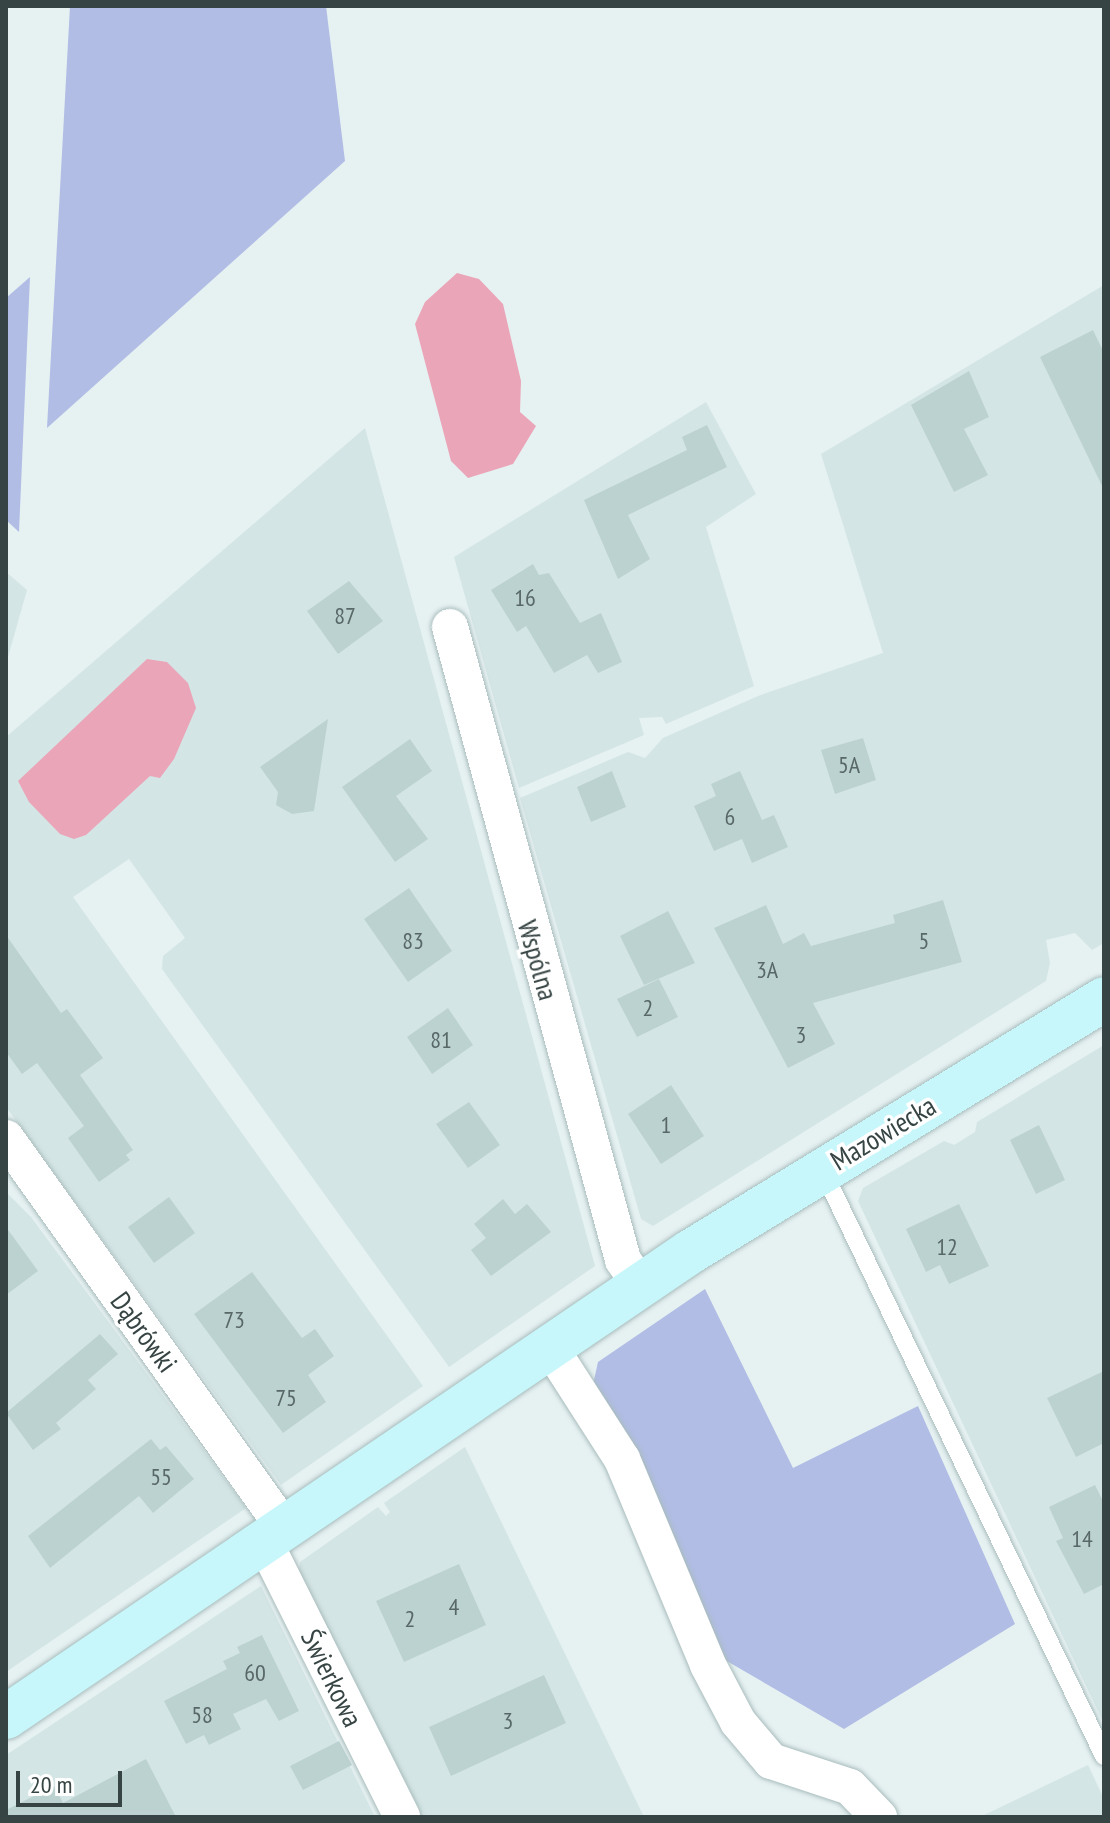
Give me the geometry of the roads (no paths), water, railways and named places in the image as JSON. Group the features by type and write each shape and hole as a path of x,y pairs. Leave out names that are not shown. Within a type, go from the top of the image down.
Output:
{"street":[{"name":"Wspólna","path":"450,627 618,1245 653,1278"},
{"name":"Mazowiecka","path":"653,1278 822,1170 1104,999"},
{"name":"Dąbrówki","path":"6,1138 273,1533"},
{"path":"6,1717 653,1278"},
{"path":"550,1347 622,1459 708,1665 738,1722 771,1761 850,1787 879,1817"},
{"name":"Świerkowa","path":"273,1533 402,1817"}],"lane":[{"path":"822,1170 1104,1756"}]}
